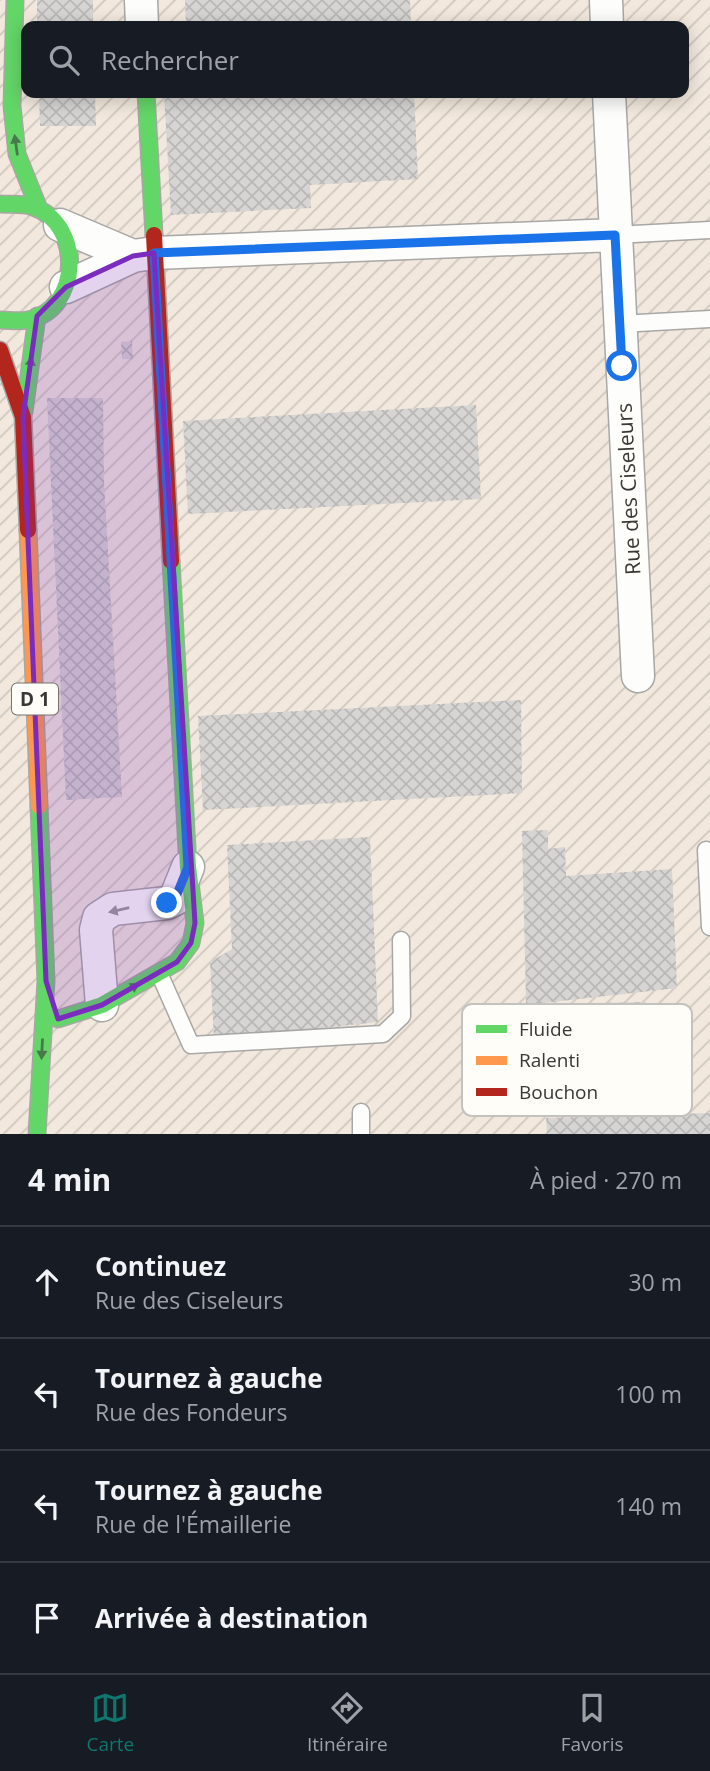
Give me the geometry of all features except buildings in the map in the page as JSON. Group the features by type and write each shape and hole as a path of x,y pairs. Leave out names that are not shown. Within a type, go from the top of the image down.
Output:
{"main road":[{"path":"0,320 21,321 49,309 66,287 72,256 68,239 49,217 17,154 12,106 15,0"},
{"path":"58,1019 102,1005 177,962 191,943 195,923 188,867 143,254 146,98"},
{"path":"0,204 26,204 49,217"},
{"name":"D 1","path":"37,316 23,417 46,981 37,1134"},
{"name":"D 1","path":"0,350 23,417"},
{"name":"D 1","path":"46,981 58,1019 59,1045"}],"street":[{"path":"141,0 142,21"},
{"path":"606,0 607,21"},
{"name":"Rue des Ciseleurs","path":"609,98 638,676"},
{"path":"49,217 143,254"},
{"path":"66,287 143,254 615,235"},
{"path":"102,1005 96,930 99,918 113,909 167,903 175,899 188,867"}],"lane":[{"path":"615,235 710,230"},
{"path":"620,324 710,319"},
{"path":"706,849 710,927"},
{"path":"159,973 191,1045 383,1034 402,1016 401,940"},
{"path":"361,1112 361,1134"}],"highlighted area":[{"path":"154,253 195,923 191,943 177,962 102,1005 58,1019 46,981 23,417 37,316 66,287 133,256"}],"shaded area":[{"path":"0,0 710,0 710,1134 0,1134"}],"traffic: fast":[{"path":"15,0 12,106 17,154 39,209"},
{"path":"146,98 154,235"},
{"path":"0,204 29,206 50,216 61,230 68,248 70,266 58,301 46,313 25,321 0,320"},
{"path":"24,412 37,316"},
{"path":"58,1019 102,1005 177,962 191,943 195,923 188,867 171,561"},
{"path":"37,1134 46,981 39,806"}],"traffic: slow":[{"path":"28,530 39,806"}],"traffic: jam":[{"path":"154,235 171,561"},
{"path":"0,350 23,417 28,530"}],"route":[{"path":"167,903 175,899 188,867 154,253 615,235 622,366"}]}
